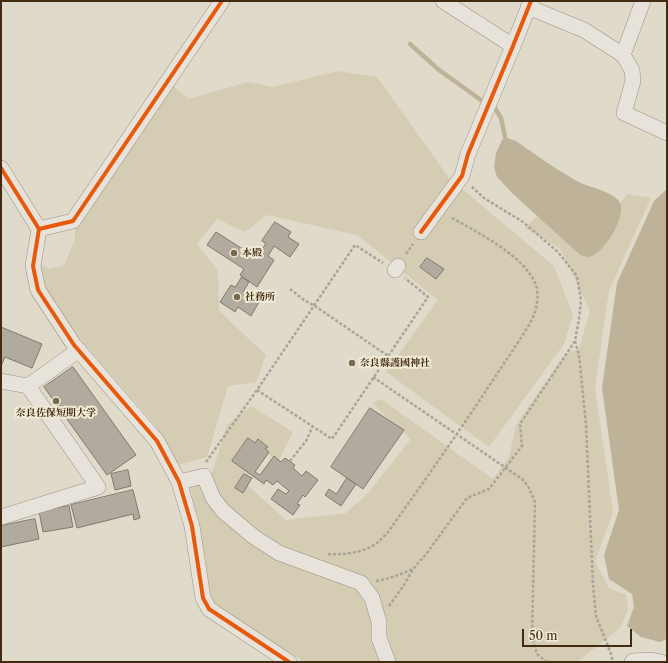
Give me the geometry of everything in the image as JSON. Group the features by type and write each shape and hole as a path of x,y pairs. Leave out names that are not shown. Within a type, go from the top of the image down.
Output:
{"street":[{"path":"39,229 73,220 222,1"},
{"path":"443,1 513,46"},
{"path":"623,55 643,1"},
{"path":"421,232 462,176 468,154 529,4 584,30 623,55 632,70 633,81 624,114 667,133"},
{"path":"1,168 39,229 33,266 38,290 74,345 157,441 179,482 192,526 203,598 209,609 289,662"},
{"path":"28,386 78,350"},
{"path":"1,381 28,386 98,487 1,516"},
{"path":"179,482 204,476 213,498 223,511 254,537 279,553 361,583 372,598 379,622 379,638 388,662"},
{"path":"630,662 650,660 661,662"}],"path":[{"path":"462,176 484,198 523,222 558,252 577,276 581,300 575,341 579,355 586,425 593,585 596,616 613,662"},
{"path":"328,554 350,553 364,549 377,543 388,532 456,435 526,330 534,315 538,299 536,287 531,274 522,264 504,249 437,209"},
{"path":"396,268 421,232"},
{"path":"204,476 204,465 315,306 355,245 396,268 428,297 332,439 257,390"},
{"path":"290,289 388,356"},
{"path":"379,622 413,569 427,553 467,498 488,489 522,446 520,424 575,341"},
{"path":"373,377 522,479 528,486 535,502 532,637 537,654 547,662"},
{"path":"290,461 306,441 313,426"},
{"path":"361,583 399,575 413,569"}],"shaded area":[{"path":"338,71 377,77 449,178 554,266 573,315 564,344 489,447 386,372 438,300 357,235 267,215 245,232 217,219 197,244 218,271 219,311 266,355 256,382 228,386 207,457 178,465 156,426 83,342 41,289 38,264 50,269 64,265 75,240 75,225 172,85 189,99 248,82 273,87"},
{"path":"505,137 516,141 577,181 607,192 619,201 621,207 618,224 613,234 601,250 588,257 579,254 512,193 497,177 494,167 496,153"},
{"path":"667,189 667,639 660,642 641,637 627,626 634,607 632,594 609,579 604,555 619,510 602,388 617,283 654,201"},
{"path":"627,194 651,198 609,290 595,388 613,512 595,562 609,588 626,595 628,609 620,628 577,662 304,662 210,602 190,486 209,483 227,425 251,406 293,432 279,460 263,452 244,482 286,520 346,513 368,493 411,439 372,403 381,399 493,479 509,457 516,425 565,354 579,349 590,311 560,248 525,228 545,208 587,254"}],"building":[{"name":"本殿","path":"275,222 291,232 288,237 299,244 290,257 274,246 268,256 274,260 257,287 240,275 244,269 207,245 216,232 252,255 256,248 261,251 266,243 262,241"},
{"path":"427,258 444,269 436,279 420,267"},
{"name":"社務所","path":"242,277 249,282 243,292 259,302 251,316 238,307 235,312 220,302 231,285 235,287"},
{"path":"1,327 42,344 32,368 5,357 1,366"},
{"path":"73,367 136,455 107,475 44,387"},
{"path":"370,408 404,430 363,489 331,467"},
{"path":"248,438 255,443 258,439 268,447 265,449 269,452 255,472 260,475 274,456 281,462 285,458 295,465 293,468 302,476 306,471 318,480 305,497 303,495 297,504 300,505 293,515 271,499 278,489 286,494 289,491 277,481 273,485 266,480 264,484 232,461"},
{"path":"128,470 131,486 115,490 111,474"},
{"path":"244,474 252,478 243,493 235,488"},
{"path":"347,478 356,484 341,506 325,495 329,489 336,494"},
{"path":"133,490 140,518 134,520 133,514 77,528 71,505"},
{"path":"69,506 73,527 43,532 39,511"},
{"path":"35,519 39,539 1,547 1,526"}],"waterway":[{"path":"410,44 439,70 481,100 495,108 501,118 505,137"}],"cycle path":[{"path":"39,229 73,221 222,1"},
{"path":"421,232 462,176 468,154 531,1"},
{"path":"1,168 39,229 33,266 38,290 74,345 157,441 179,482 192,526 203,598 209,609 289,662"}],"place":[{"name":"本殿","path":"234,253"},
{"name":"社務所","path":"237,297"},
{"name":"奈良縣護國神社","path":"352,363"},
{"name":"奈良佐保短期大学","path":"56,401"}]}
